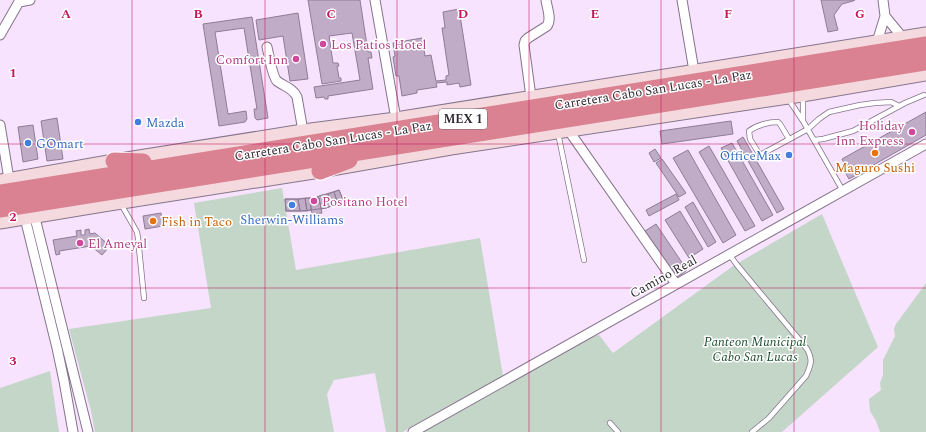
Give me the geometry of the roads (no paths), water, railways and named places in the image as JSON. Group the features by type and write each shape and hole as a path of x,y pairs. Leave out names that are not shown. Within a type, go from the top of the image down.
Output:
{"highway":[{"name":"Carretera Cabo San Lucas - La Paz","path":"3,184 191,162 926,45"},
{"name":"Carretera Cabo San Lucas - La Paz","path":"0,209 926,62"},
{"path":"320,171 388,147 466,146"},
{"path":"114,161 191,162"}],"main road":[{"path":"3,184 114,161 303,131 396,119 926,34"},
{"path":"0,222 466,146 802,95 926,74"}],"street":[{"path":"0,35 19,1 30,0"},
{"path":"375,0 396,119"},
{"path":"531,97 524,45 527,40 549,23 546,0"},
{"path":"682,0 694,71"},
{"path":"877,42 885,16 882,0"},
{"path":"885,16 903,38"},
{"path":"267,47 276,80 293,90 295,93 303,131"},
{"path":"0,125 3,184"},
{"path":"563,132 676,284"},
{"name":"Camino Real","path":"412,432 926,144"},
{"path":"25,218 62,347 88,431 75,432 64,381 62,347 36,222 36,218 39,215"}],"lane":[{"path":"802,95 803,121"},
{"path":"814,140 853,131 899,106 924,95"},
{"path":"787,97 808,129 843,191"},
{"path":"789,139 778,122 765,124 750,131 750,139 760,154 762,154 808,129 830,112 880,102 891,102 899,106"},
{"path":"563,132 584,260"},
{"path":"120,202 137,232 144,298"},
{"path":"729,254 807,350 811,361 810,368 806,376 769,418 752,432"},
{"path":"610,424 618,432"}],"place":[{"name":"Los Patios Hotel","path":"323,44"},
{"name":"Comfort Inn","path":"296,59"},
{"name":"Mazda","path":"138,122"},
{"name":"Holiday Inn Express","path":"912,132"},
{"name":"GOmart","path":"28,143"},
{"name":"Maguro Sushi","path":"875,153"},
{"name":"OfficeMax","path":"789,155"},
{"name":"Positano Hotel","path":"314,201"},
{"name":"Sherwin-Williams","path":"292,205"},
{"name":"Fish in Taco","path":"153,221"},
{"name":"El Ameyal","path":"80,243"}],"park label":[{"name":"Panteon Municipal Cabo San Lucas","path":"755,348"}]}
